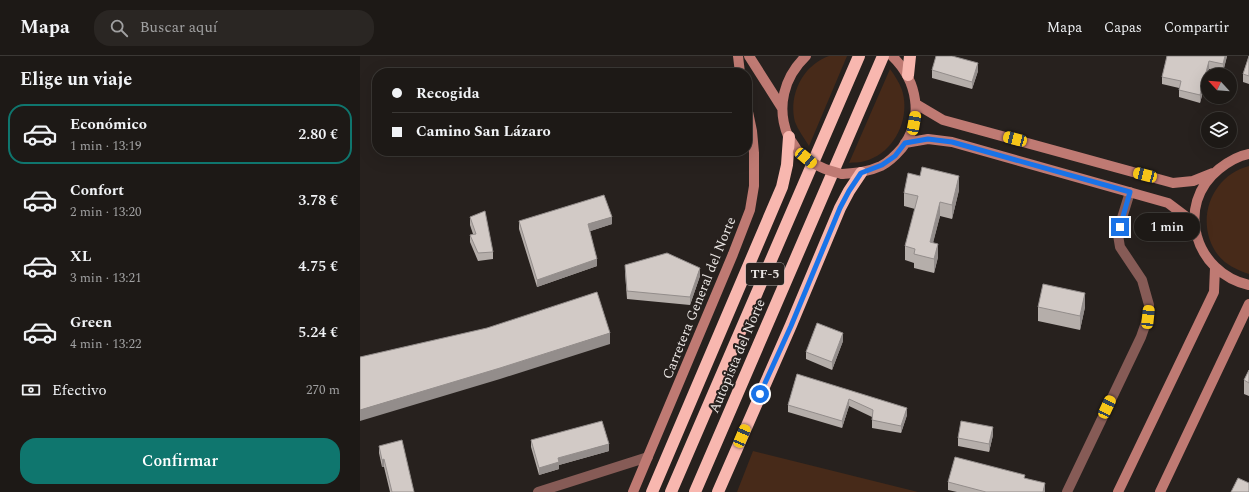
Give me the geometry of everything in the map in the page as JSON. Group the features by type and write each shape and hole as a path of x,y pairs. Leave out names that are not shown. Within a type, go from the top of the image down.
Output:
{"highway":[{"name":"Autopista del Norte","path":"671,492 859,56"},
{"name":"Autopista del Norte","path":"695,492 883,56"},
{"path":"908,75 910,56"},
{"path":"652,492 782,187 787,165 789,137"},
{"path":"718,492 791,326 840,208 861,173"}],"main road":[{"path":"738,56 739,68"},
{"path":"749,56 782,108"},
{"path":"806,56 799,63 790,77 784,92 782,108 784,122 789,137 798,152 813,164 825,170 842,174 861,173 882,165 895,156 905,143 914,123 916,104 914,90 908,75 892,56"},
{"path":"916,104 942,120 1173,183 1193,181 1213,173"},
{"name":"Carretera General del Norte","path":"633,492 750,210 754,186 752,131"},
{"path":"905,143 928,139 952,142 1168,203 1184,215 1195,227"},
{"path":"1249,154 1227,162 1213,173 1204,185 1198,198 1195,212 1195,227 1198,242 1205,256 1215,268 1226,277 1239,283 1249,285"},
{"path":"1118,492 1214,292 1215,268"},
{"path":"1160,492 1249,304"}],"street":[{"path":"1067,492 1141,337 1148,317 1150,305 1142,280 1120,247 1118,235 1130,192"},
{"path":"538,492 648,457"}],"shaded area":[{"path":"829,56 847,56 809,146 795,122 793,112 796,92 800,82 812,66"},
{"path":"890,69 901,87 904,101 902,123 898,133 892,143 875,157 863,162 849,163"},
{"path":"1249,166 1249,274 1232,267 1218,255 1211,242 1207,229 1207,215 1210,202 1216,190 1224,180 1235,171"},
{"path":"753,451 918,492 737,492"}],"building":[{"path":"936,56 952,56 978,63 972,82 932,70"},
{"path":"1167,56 1225,56 1223,64 1209,61 1207,68 1201,68 1200,95 1179,90 1181,81 1162,77"},
{"path":"1249,56 1249,76 1243,74"},
{"path":"922,167 959,176 952,205 940,202 930,242 938,244 934,259 914,254 915,249 905,246 918,196 904,193 908,173 920,176"},
{"path":"604,195 612,217 588,224 597,259 537,280 519,221"},
{"path":"485,211 493,252 478,253 470,235 476,234 470,217"},
{"path":"667,253 700,268 690,297 627,291 625,265"},
{"path":"1043,284 1085,293 1080,316 1038,307"},
{"path":"597,292 610,333 360,410 360,357 487,328"},
{"path":"817,323 843,333 832,362 806,352"},
{"path":"1249,370 1249,383 1244,380"},
{"path":"797,374 907,408 901,426 872,420 873,410 849,399 842,421 788,405"},
{"path":"602,421 609,444 558,458 559,462 539,468 531,440"},
{"path":"961,421 993,427 989,444 958,438"},
{"path":"402,440 414,492 392,492 384,459 382,460 379,446"},
{"path":"955,457 1025,475 1024,478 1045,483 1043,492 986,492 948,482"},
{"path":"1238,478 1249,483 1249,492 1231,492"}],"route":[{"path":"760,394 791,326 840,208 849,191 861,173 882,165 895,156 905,143 928,139 952,142 1130,192 1120,227"}]}
